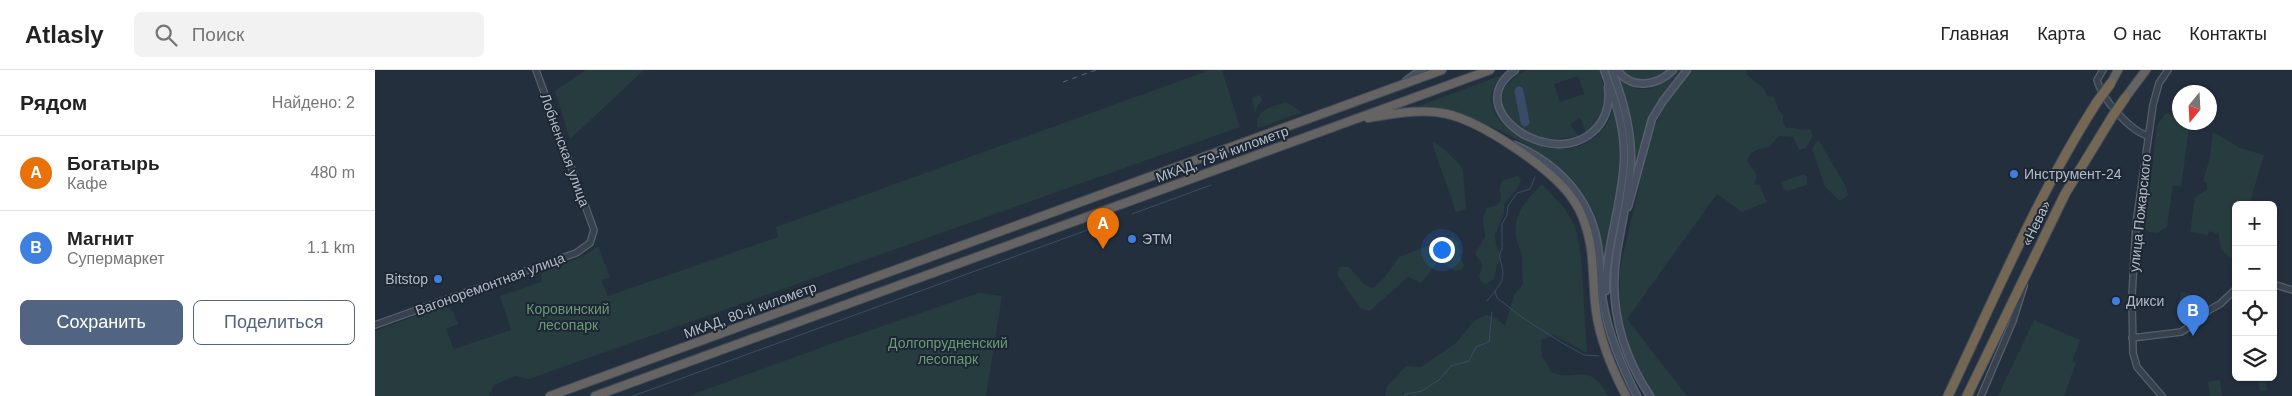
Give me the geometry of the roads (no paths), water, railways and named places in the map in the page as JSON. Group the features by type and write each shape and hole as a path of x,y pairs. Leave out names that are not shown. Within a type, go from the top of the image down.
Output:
{"highway":[{"name":"МКАД, 79-й километр","path":"958,247 1442,70"},
{"name":"МКАД, 79-й километр","path":"963,262 1490,70"},
{"path":"2111,83 2118,70"},
{"name":"«Нева»","path":"1967,396 2065,194 2111,117 2146,70"},
{"name":"«Нева»","path":"1948,396 2046,191 2077,132 2111,83"},
{"path":"1354,120 1412,112 1437,112 1458,118 1497,138 1545,170 1561,185 1577,206 1589,236 1599,328 1608,360 1626,396"},
{"name":"МКАД, 80-й километр","path":"550,396 958,247"},
{"name":"МКАД, 80-й километр","path":"595,396 963,262"}],"main road":[{"path":"1399,86 1421,70"},
{"path":"1515,70 1505,78 1498,89 1497,101 1499,111 1518,130 1534,139 1549,144 1577,141 1587,137 1601,125 1605,118 1609,101 1605,73"},
{"path":"1613,70 1626,109 1631,147 1630,175 1615,269 1614,290 1617,322 1631,363 1650,396"},
{"path":"1617,70 1632,82 1649,84 1665,78 1673,70"},
{"path":"1622,230 1652,120 1663,101 1687,70"},
{"path":"1605,73 1621,117 1624,148 1622,183 1606,268 1607,320"},
{"path":"1497,138 1522,148 1556,169 1567,179 1583,200 1596,235 1607,320 1617,356 1637,396"}],"street":[{"name":"Лобненская улица","path":"536,70 595,230"},
{"name":"улица Пожарского","path":"2103,70 2097,80 2106,100 2138,132 2148,136 2136,224 2132,338 2133,353 2137,367 2162,396"},
{"path":"2148,136 2159,83 2168,70"},
{"name":"Вагоноремонтная улица","path":"375,325 576,253 590,243 595,230"},
{"path":"1981,396 2013,321 2031,266"},
{"path":"2277,285 2292,290"},
{"path":"2132,338 2181,332 2197,322 2234,291"}],"waterway":[{"path":"1519,91 1525,122"},
{"path":"1487,301 1496,290 1503,276 1499,256 1502,249 1502,224 1507,215 1508,206 1517,193 1530,189 1535,177"},
{"path":"1132,214 1211,185"},
{"path":"633,396 1112,221"},
{"path":"1495,291 1497,298 1523,318 1559,341 1584,355 1599,356"},
{"path":"1404,396 1422,391 1440,379 1451,366 1469,361 1476,347 1489,342 1492,312"}],"railway":[{"path":"1063,82 1096,70"}],"place":[{"name":"Инструмент-24","path":"2014,174"},
{"name":"ЭТМ","path":"1132,239"},
{"name":"Богатырь","path":"1103,249"},
{"name":"Bitstop","path":"438,279"},
{"name":"Дикси","path":"2116,301"},
{"name":"Магнит","path":"2193,336"}],"park label":[{"name":"Коровинский лесопарк","path":"568,318"},
{"name":"Долгопрудненский лесопарк","path":"948,352"}]}
